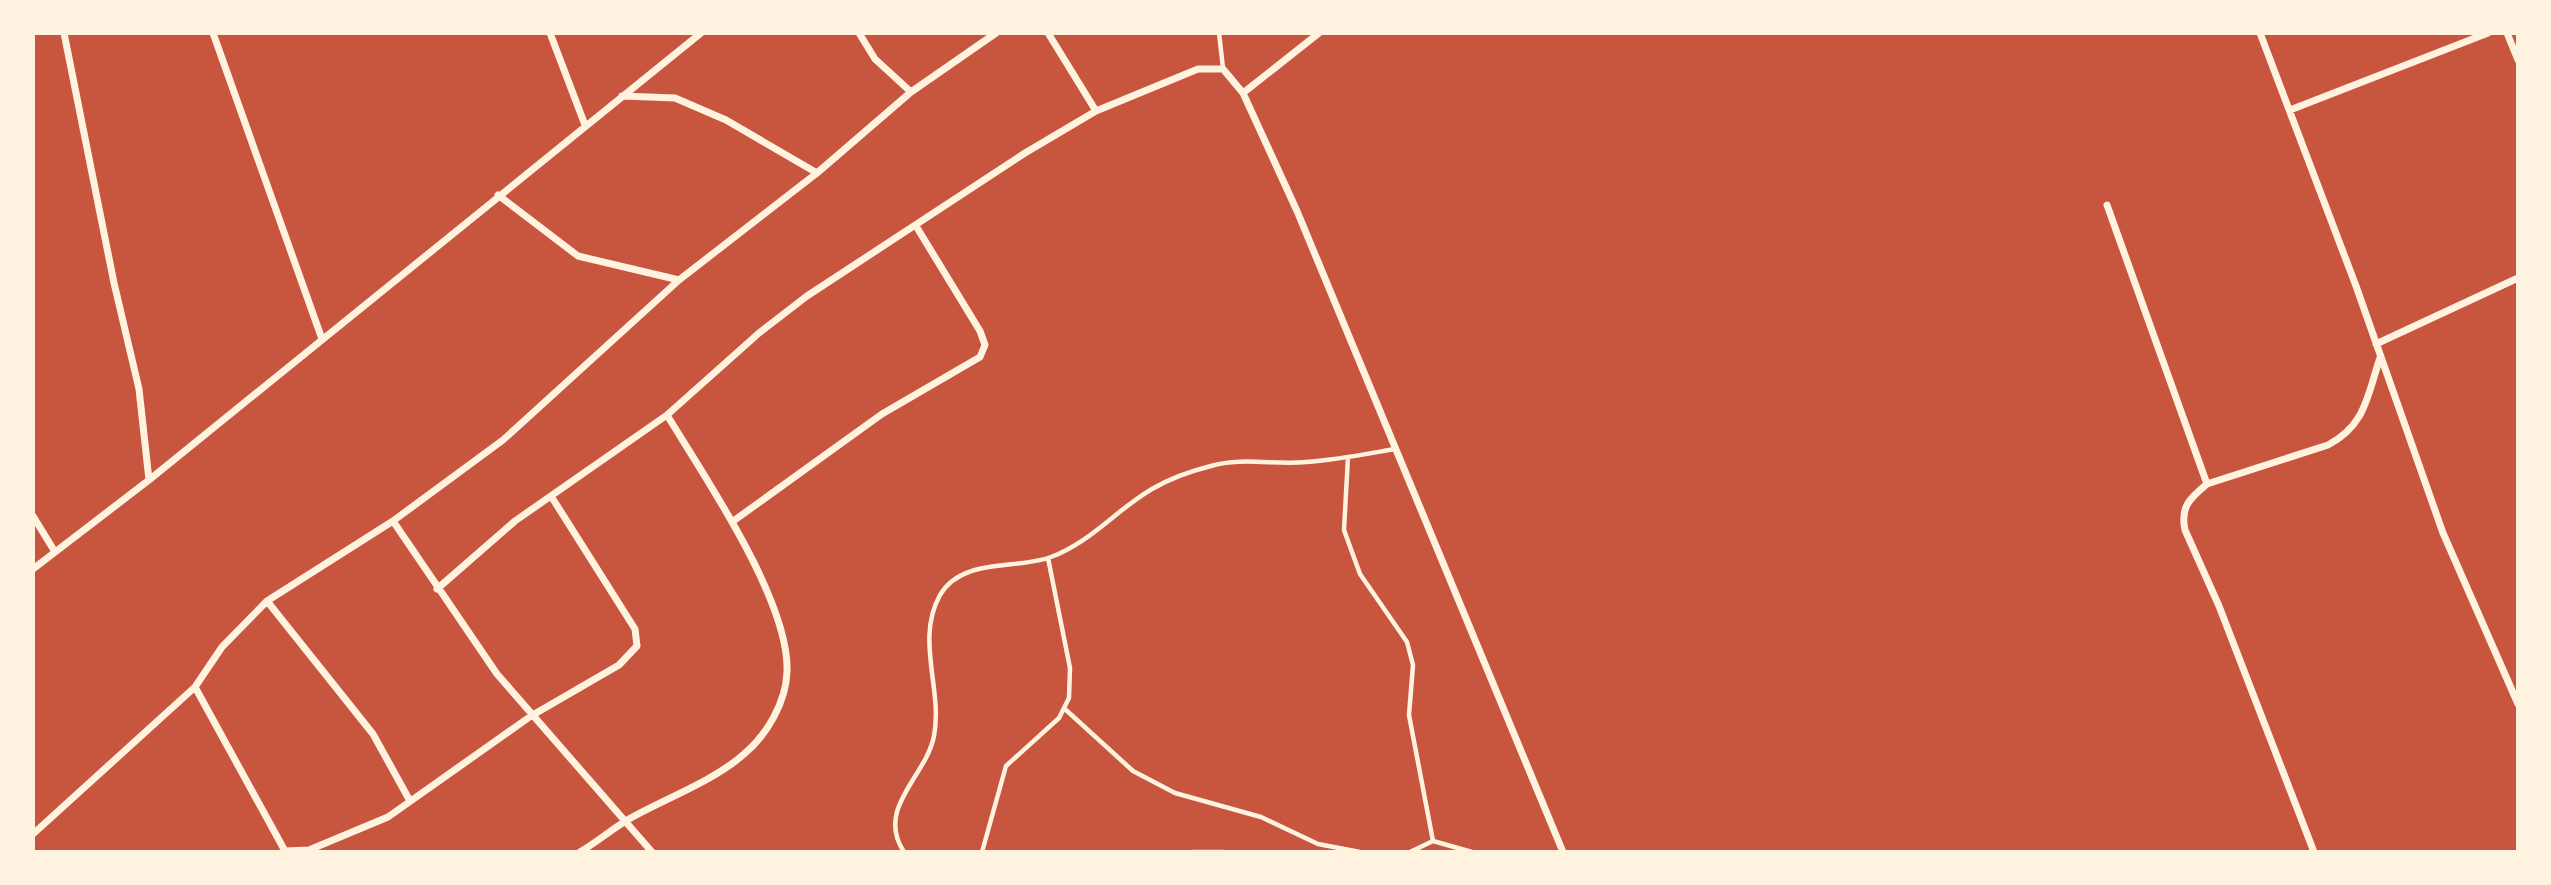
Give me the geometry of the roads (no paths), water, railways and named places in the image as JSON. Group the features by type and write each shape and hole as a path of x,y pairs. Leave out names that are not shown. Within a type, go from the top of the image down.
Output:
{"street":[{"path":"64,33 114,283 139,389 149,480"},
{"path":"213,33 322,340"},
{"path":"550,33 585,125"},
{"path":"33,569 149,480 701,33"},
{"path":"859,33 875,59 911,92"},
{"path":"33,834 195,687 222,647 267,601 393,521 503,440 679,280 817,173 911,92 996,33"},
{"path":"1048,33 1096,111"},
{"path":"1243,93 1320,33"},
{"path":"2260,33 2443,533 2518,704"},
{"path":"2290,110 2488,33"},
{"path":"2507,33 2518,60"},
{"path":"437,589 515,521 667,415 759,333 807,296 1025,153 1096,111 1198,69 1223,69 1243,93 1297,211 1563,852"},
{"path":"622,96 675,98 726,120 817,173"},
{"path":"498,195 578,256 679,280"},
{"path":"2107,205 2207,484"},
{"path":"732,522 882,414 980,357 985,345 980,331 916,226"},
{"path":"2376,344 2518,278"},
{"path":"2314,852 2182,517 2187,501 2207,484 2328,445 2343,437 2358,423 2380,358"},
{"path":"580,852 626,821 743,756 757,743 780,702 788,669 784,640 771,601 732,522 667,415"},
{"path":"195,687 284,851 309,851 388,817 531,716 619,665 636,646 635,629 551,496"},
{"path":"33,516 55,552"},
{"path":"393,521 497,674 652,852"},
{"path":"267,601 373,734 410,801"}],"lane":[{"path":"1219,33 1223,69"},
{"path":"904,852 897,838 896,812 929,750 935,728 928,636 937,601 953,581 968,573 1048,558 1073,548 1152,489 1213,465 1305,462 1396,449"},
{"path":"1348,457 1344,530 1360,574 1412,653 1409,715 1433,841"},
{"path":"982,852 1006,766 1066,710 1071,683 1070,668 1048,558"},
{"path":"1066,710 1133,771 1175,793 1261,817 1318,844 1360,852"},
{"path":"1410,852 1433,841 1472,852"},
{"path":"1192,852 1223,852"}]}
